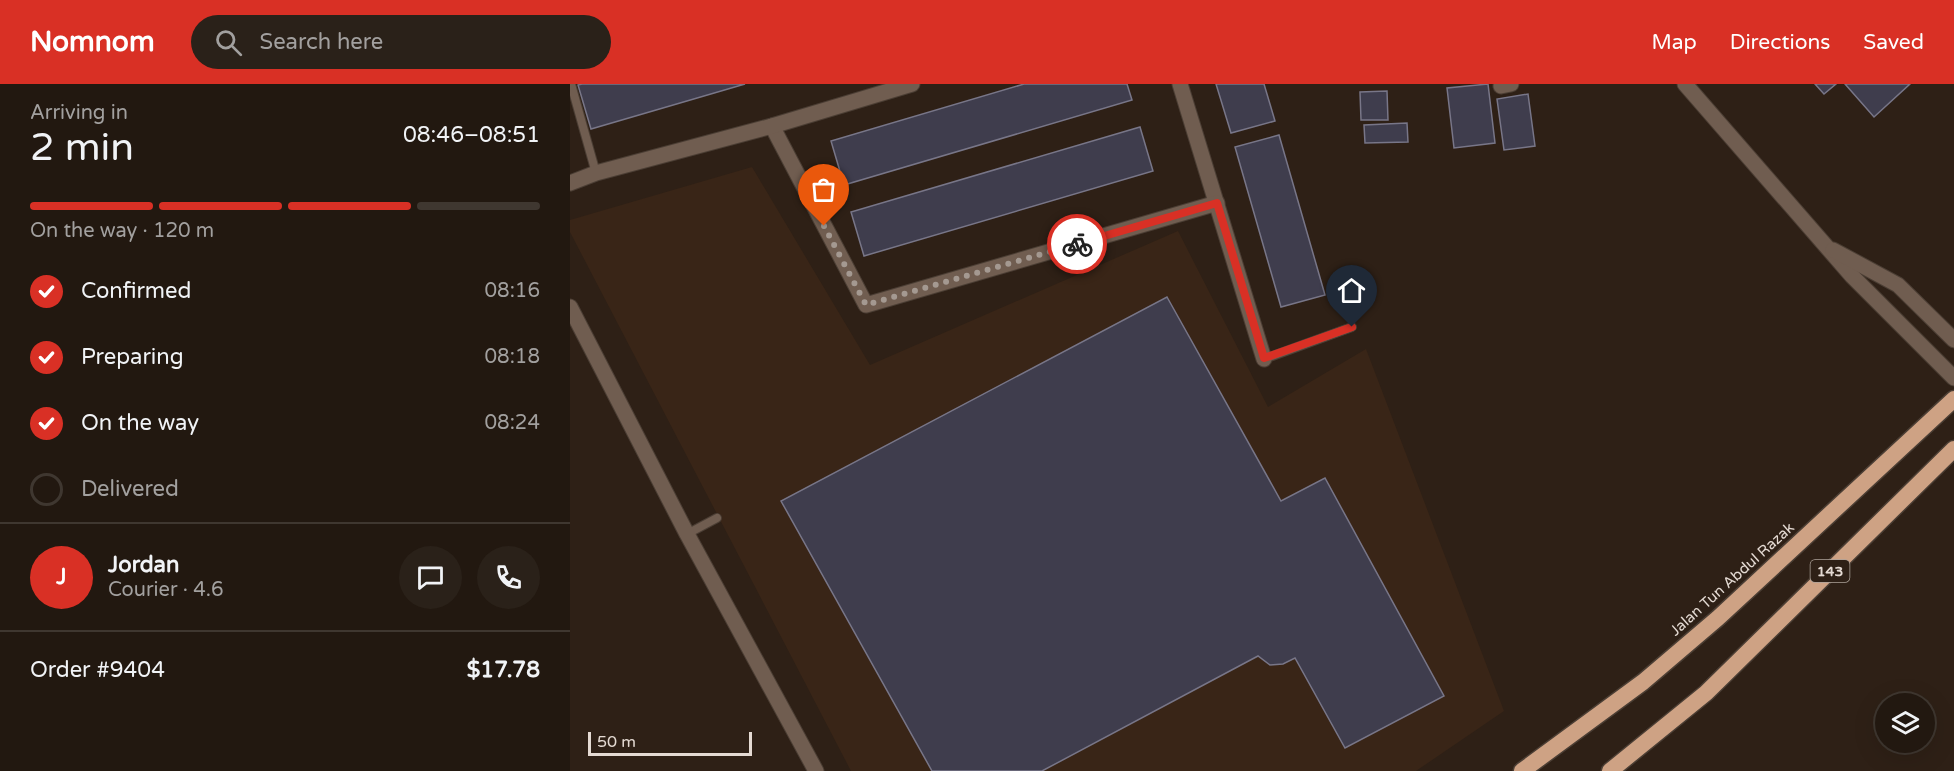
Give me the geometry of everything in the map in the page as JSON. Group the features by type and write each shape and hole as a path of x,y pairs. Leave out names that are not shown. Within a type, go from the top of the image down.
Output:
{"highway":[{"name":"Jalan Tun Abdul Razak","path":"1522,771 1643,682 1718,618 1954,399"},
{"name":"143","path":"1610,771 1706,693 1954,449"}],"street":[{"path":"570,183 596,173 772,126 883,88 912,84"},
{"path":"1180,84 1264,358"},
{"path":"1685,84 1852,276 1954,378"},
{"path":"772,126 866,305 1217,203"},
{"path":"1825,246 1898,285 1954,340"},
{"path":"570,307 687,534 816,771"}],"lane":[{"path":"571,84 596,173"},
{"path":"1264,358 1352,327"},
{"path":"687,534 717,518"}],"shaded area":[{"path":"752,167 870,365 1178,231 1268,407 1366,349 1504,711 1416,771 851,771 570,232 570,220"}],"building":[{"path":"745,84 591,129 578,85"},
{"path":"1024,84 1127,84 1132,100 844,185 831,141"},
{"path":"1216,84 1264,84 1275,121 1231,133"},
{"path":"1488,84 1495,143 1454,148 1447,88"},
{"path":"1815,84 1836,84 1824,94"},
{"path":"1845,84 1910,84 1874,117"},
{"path":"1387,91 1388,120 1361,120 1360,92"},
{"path":"1528,94 1535,146 1504,150 1497,99"},
{"path":"1407,123 1408,142 1365,143 1364,125"},
{"path":"1140,127 1153,171 864,256 851,212"},
{"path":"1279,135 1325,295 1281,307 1235,147"},
{"path":"1167,297 1281,501 1325,478 1444,696 1345,748 1295,658 1283,664 1270,665 1258,656 1042,771 932,771 781,501"}],"way so far":[{"path":"824,226 866,305 1077,244"}],"route":[{"path":"1077,244 1217,203 1264,358 1352,327"}]}
